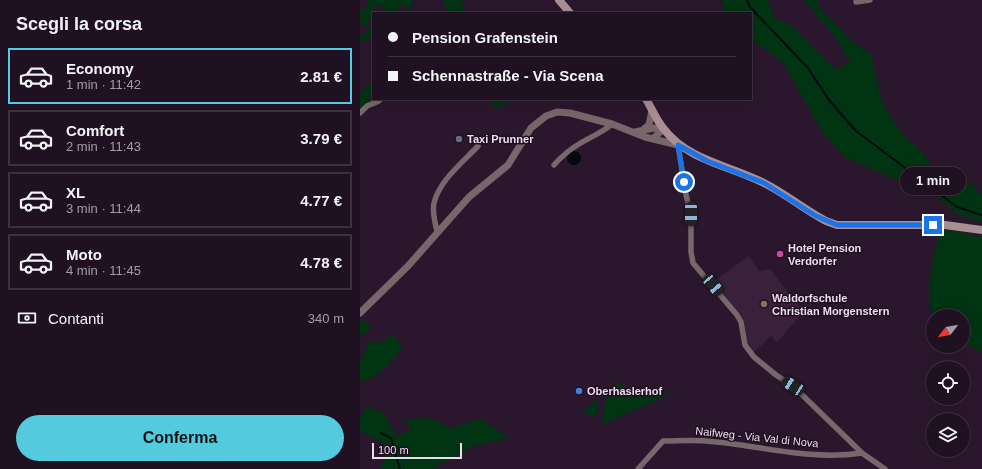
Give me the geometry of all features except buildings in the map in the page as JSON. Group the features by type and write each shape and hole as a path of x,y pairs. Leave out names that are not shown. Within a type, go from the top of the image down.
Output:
{"main road":[{"path":"559,0 569,12"},
{"path":"647,100 663,129 678,145 707,161 764,183 816,216 837,225 945,225 982,230"}],"street":[{"path":"856,2 870,0"},
{"path":"360,114 367,106 379,101"},
{"path":"638,131 649,126 652,110"},
{"path":"360,313 408,266 437,231 469,197 515,158 531,128 546,116 558,112 570,113 638,131 654,138 678,145 686,195 691,214 691,252 693,262 737,315 741,322 746,345 754,357 793,386 862,453 885,469"},
{"path":"554,165 561,157 578,144 606,130 612,124"},
{"path":"638,131 654,128 663,129"},
{"path":"654,138 663,129"},
{"path":"437,231 433,210 434,202 439,191 450,176 478,146"},
{"name":"Naifweg - Via Val di Nova","path":"638,469 663,441 706,441 768,451 820,456 844,456 862,453"}],"shaded area":[{"path":"574,151 579,153 581,158 579,163 574,165 569,163 567,158 569,153"},
{"name":"Waldorfschule Christian Morgenstern","path":"749,256 759,271 770,269 803,312 777,343 771,336 754,352 747,341 738,314 713,282"}],"green space":[{"path":"367,0 413,0 409,12 403,3 397,12 384,12 386,9 376,4 366,28 360,22 360,11 368,7"},
{"path":"443,0 462,0 464,12 448,12"},
{"path":"722,0 767,0 775,18 791,25 836,70 850,62 833,34 804,0 818,0 818,6 849,39 871,54 883,105 903,135 923,153 937,174 953,182 973,183 980,195 982,195 982,222 956,214 936,194 906,184 846,158 824,135 783,63 753,40 752,12 724,12"},
{"path":"372,22 372,37 368,40 360,41 360,36 367,32"},
{"path":"372,80 372,90 367,98 372,98 372,100 381,100 360,107 360,94"},
{"path":"494,100 513,100 512,102 494,108"},
{"path":"940,228 982,237 982,352 970,346 970,309 931,309 929,296 933,261"},
{"path":"360,320 366,321 371,329 360,336"},
{"path":"391,334 403,347 381,372 363,381 363,379 360,379 360,360 370,341 376,343 382,342"},
{"path":"618,382 628,389 633,388 638,397 675,392 608,422 609,425 602,422 607,392"},
{"path":"598,398 597,417 584,413 585,408 590,408 592,403"},
{"path":"367,407 384,413 397,437 411,429 405,419 431,418 450,428 480,419 510,438 474,446 432,469 381,469 389,446 360,431 360,419"}],"waterway":[{"path":"747,0 750,7 808,68 829,100 856,131 957,207 982,215"},
{"path":"381,433 391,438 400,469"}],"place":[{"name":"Taxi Prunner","path":"459,139"},
{"name":"Hotel Pension Verdorfer","path":"780,254"},
{"name":"Waldorfschule Christian Morgenstern","path":"764,304"},
{"name":"Oberhaslerhof","path":"579,391"}],"route":[{"path":"684,182 678,145 707,161 764,183 784,194 816,216 837,225 933,225"}]}
